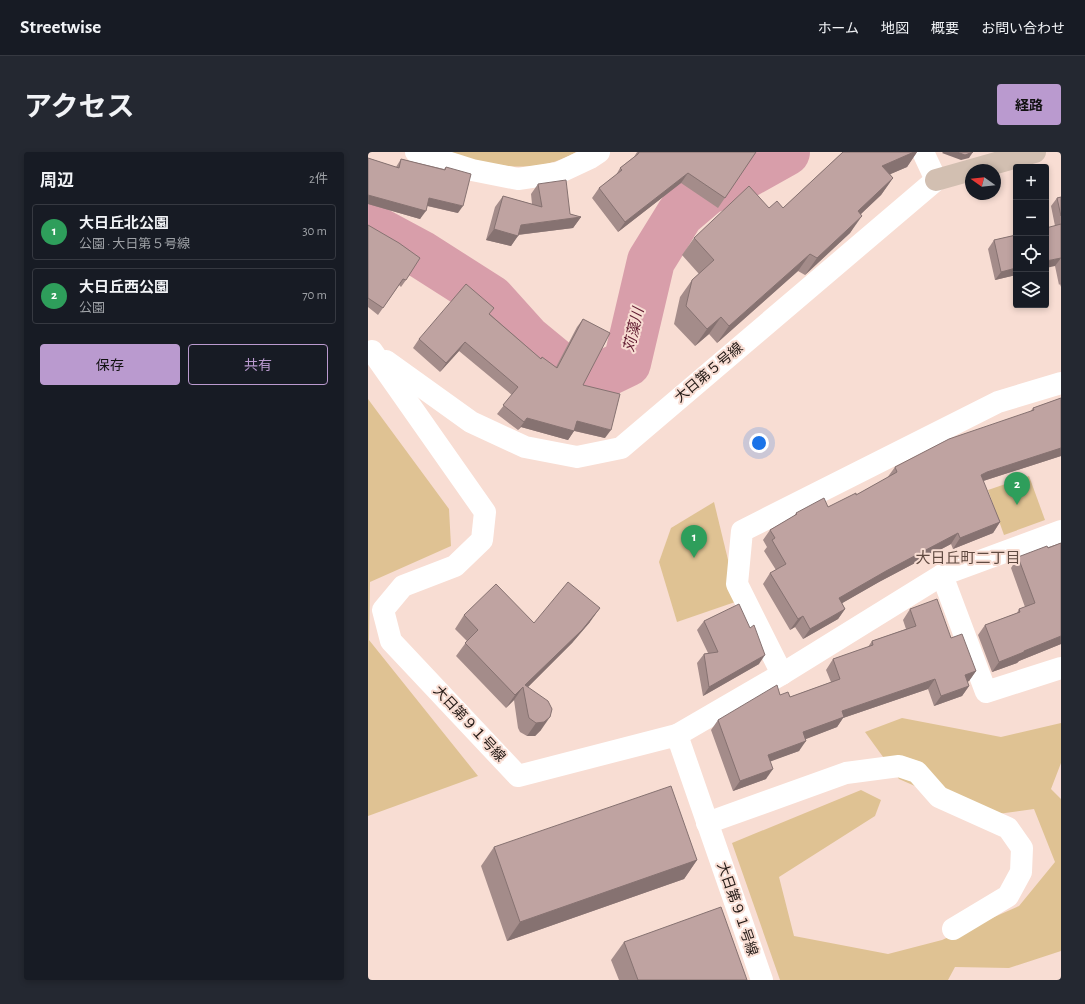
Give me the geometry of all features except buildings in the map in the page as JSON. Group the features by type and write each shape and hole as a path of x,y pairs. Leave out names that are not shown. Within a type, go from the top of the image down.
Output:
{"street":[{"path":"416,152 472,170 518,179 558,173 590,158 599,152"},
{"path":"923,152 936,180"},
{"name":"大日第５号線","path":"370,349 470,422 525,447 577,458 622,448 936,180 1035,152"},
{"name":"大日第９１号線","path":"370,349 485,512 482,540 455,566 403,586 383,610 391,641 518,776 677,735 762,980"},
{"path":"782,674 737,584 742,531 998,402 1061,383"},
{"path":"677,735 782,674 942,575 1061,531"},
{"path":"942,575 986,692 1061,668"},
{"path":"707,823 846,773 899,766 917,772 939,797 1008,828 1022,848 1021,872 1008,896 953,929"}],"shaded area":[{"path":"447,152 576,152 560,160 544,164 512,166 479,161"},
{"path":"368,399 449,509 451,546 370,582 369,640 478,776 368,816"},
{"path":"1029,476 1045,520 1004,535 988,490"},
{"path":"714,502 738,601 677,622 659,562 671,528"},
{"path":"902,718 1001,737 1061,723 1061,763 1051,789 1061,799 1061,951 1009,968 955,967 948,980 780,980 732,843 861,790 881,800 875,816 779,877 794,936 888,954 942,940 1019,906 1055,862 1034,809 983,816 899,779 865,732"}],"waterway":[{"name":"苅藻川","path":"368,226 422,255 491,299 527,339 567,372 598,377 627,363 651,261 680,214 707,191 743,176 786,152"}],"place":[{"name":"大日丘西公園","path":"1017,505"},
{"name":"大日丘北公園","path":"694,558"}],"district":[{"name":"大日丘町二丁目","path":"968,558"}]}
